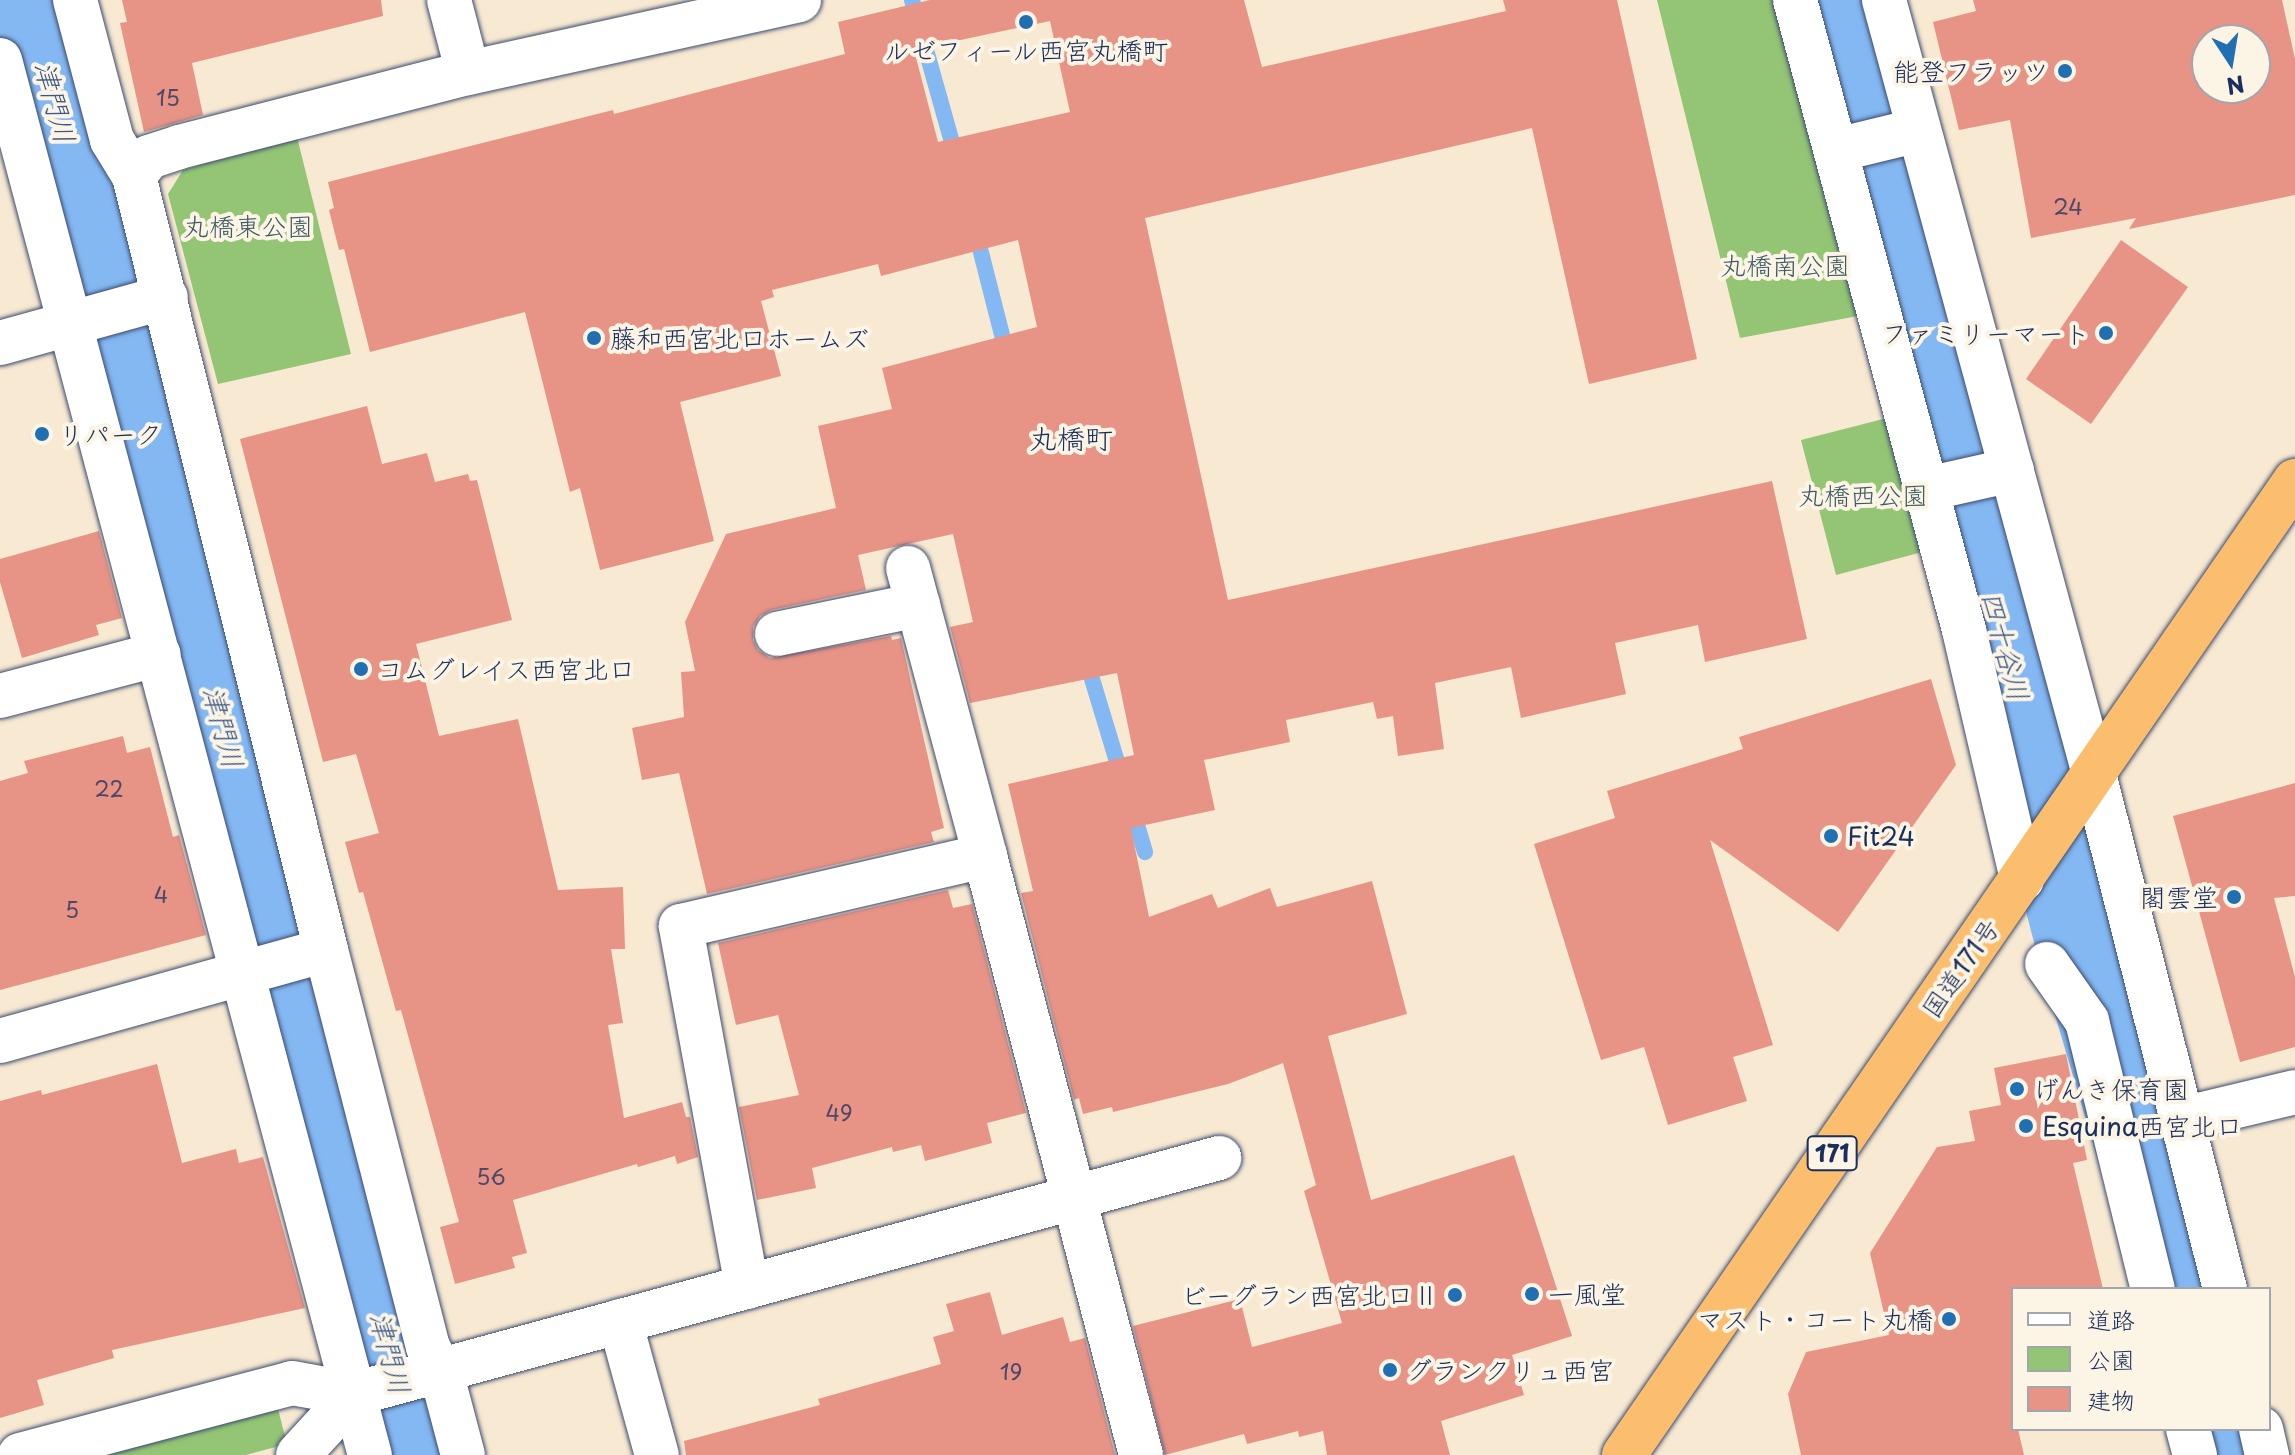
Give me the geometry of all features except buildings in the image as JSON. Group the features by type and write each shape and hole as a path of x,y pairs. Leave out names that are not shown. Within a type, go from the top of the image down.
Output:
{"highway":[{"name":"国道171号","path":"1624,1455 2295,481"}],"street":[{"path":"75,0 112,140 134,176 153,301 292,808 435,1374 463,1455"},
{"path":"449,0 468,73"},
{"path":"134,176 149,157 179,147 468,73 644,16 799,0"},
{"path":"1795,0 1877,141 2000,472 2084,789 2145,1100 2153,1287"},
{"path":"1884,0 1877,141 1934,487 1964,630 2031,866"},
{"path":"0,60 75,322 243,976 363,1392 370,1455"},
{"path":"0,343 153,301"},
{"path":"1934,487 2000,472"},
{"path":"777,634 913,587 1141,1455"},
{"path":"0,696 159,654"},
{"path":"747,1287 681,926 985,856"},
{"path":"0,1041 243,976 326,950"},
{"path":"2047,964 2145,1100 2224,1287"},
{"path":"2145,1100 2295,1092"},
{"path":"20,1455 292,1383 363,1392 1219,1158"},
{"path":"620,1321 657,1455"},
{"path":"298,1455 363,1392"},
{"path":"2189,1431 2195,1455"},
{"path":"2261,1431 2267,1455"}],"green space":[{"name":"丸橋南公園","path":"1657,0 1774,0 1863,315 1740,338"},
{"name":"丸橋東公園","path":"297,137 351,354 218,384 168,194 183,170"},
{"name":"丸橋西公園","path":"1891,417 1926,551 1836,575 1801,440"},
{"path":"277,1405 287,1444 246,1455 90,1455"}],"waterway":[{"name":"津門川","path":"29,0 419,1455"},
{"path":"912,0 957,160"},
{"name":"四十谷川","path":"1838,0 2084,944 2185,1287"},
{"path":"975,229 1008,358"},
{"path":"1086,659 1122,778"},
{"path":"1132,808 1145,852"},
{"name":"四十谷川","path":"2221,1431 2227,1455"}],"place":[{"name":"ルゼフィール西宮丸橋町","path":"1026,22"},
{"name":"能登フラッツ","path":"2065,71"},
{"name":"ファミリーマート","path":"2106,333"},
{"name":"藤和西宮北口ホームズ","path":"594,338"},
{"name":"リパーク","path":"42,434"},
{"name":"コムグレイス西宮北口","path":"361,669"},
{"name":"Fit24","path":"1831,836"},
{"name":"閣雲堂","path":"2234,897"},
{"name":"げんき保育園","path":"2017,1089"},
{"name":"Esquina西宮北口","path":"2026,1126"},
{"name":"一風堂","path":"1532,1294"},
{"name":"ビーグラン西宮北口Ⅱ","path":"1455,1295"},
{"name":"マスト・コート丸橋","path":"1949,1319"},
{"name":"グランクリュ西宮","path":"1390,1370"}],"district":[{"name":"丸橋町","path":"1071,438"}]}
